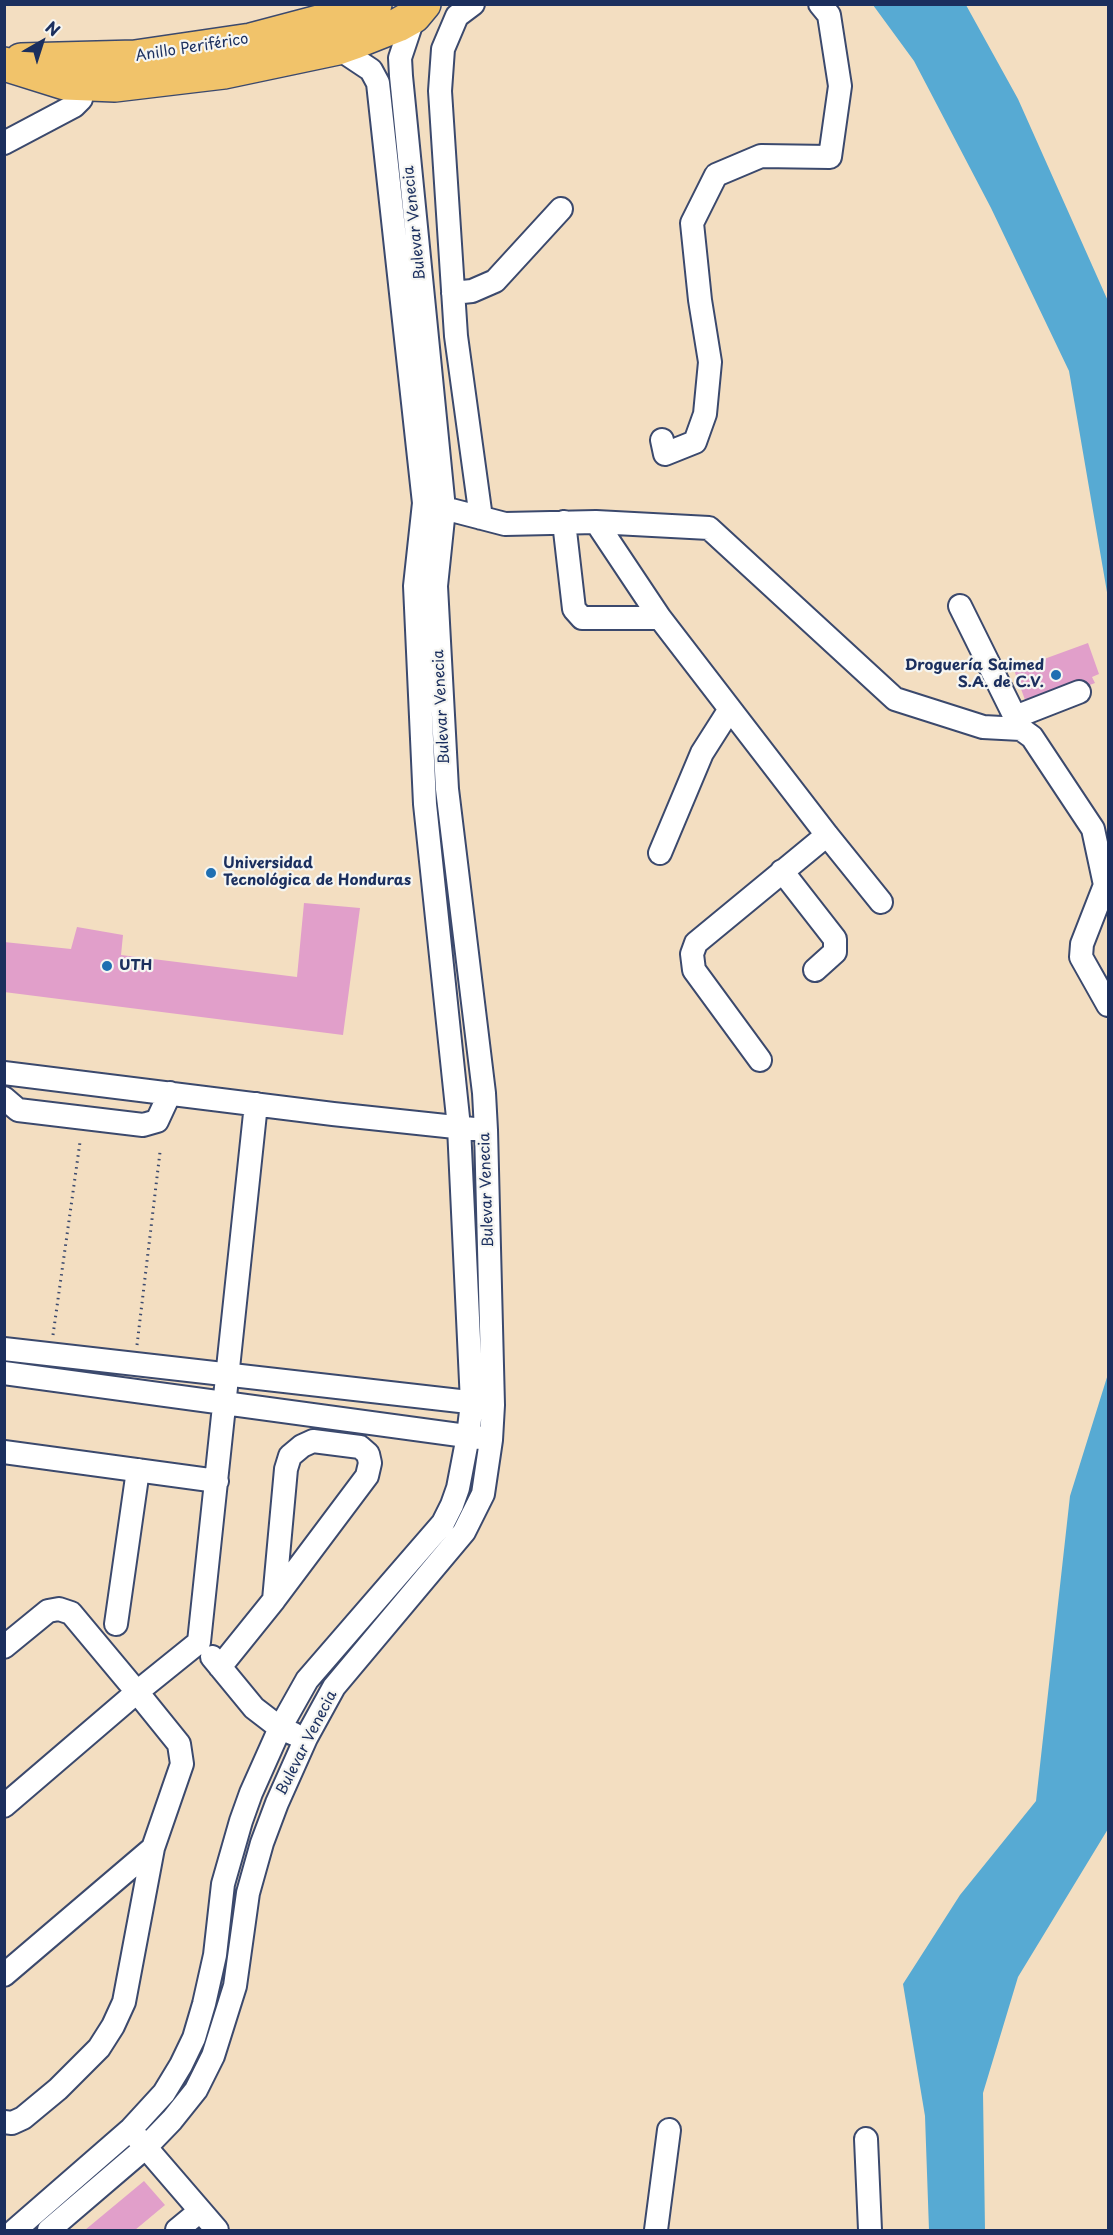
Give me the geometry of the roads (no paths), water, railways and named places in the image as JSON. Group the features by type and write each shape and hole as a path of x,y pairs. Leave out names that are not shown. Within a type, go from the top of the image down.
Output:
{"highway":[{"name":"Anillo Periférico","path":"4,62 135,57 239,42 360,11 375,4"},
{"path":"4,62 66,83 84,84 116,85 224,72 338,48 379,34 419,10"}],"street":[{"path":"662,440 665,454 695,442 705,414 710,362 700,300 692,223 716,175 761,156 830,157 840,86 830,15 820,4"},
{"path":"462,8 443,50 440,91 453,293 463,336 481,518"},
{"name":"Bulevar Venecia","path":"15,2230 131,2129 164,2093 181,2065 194,2038 215,1956 223,1884 238,1832 251,1792 280,1728 306,1680 443,1523 458,1488 468,1436 483,1404 486,1130 484,1093 447,789 434,506 400,58 419,10"},
{"path":"338,48 371,70 384,60 400,58"},
{"name":"Bulevar Venecia","path":"49,2230 146,2147 172,2120 195,2090 213,2056 235,1986 248,1893 259,1853 277,1803 306,1738 334,1687 464,1532 483,1494 491,1440 483,1404 459,1127 425,804 415,586 434,506 378,83 371,70"},
{"path":"4,142 74,106 81,99 84,84"},
{"path":"453,293 472,291 495,281 561,209"},
{"path":"434,506 505,524 596,522 709,528 895,699 983,727 1018,723 1079,692"},
{"path":"564,522 574,609 582,618 660,618"},
{"path":"596,522 660,618 826,835 881,902"},
{"path":"960,606 1018,723 1032,737 1093,829 1106,885 1082,944 1081,957 1108,1005"},
{"path":"660,853 702,753 730,709"},
{"path":"425,804 435,810 439,817 442,849 447,856 454,858"},
{"path":"760,1060 694,970 692,954 696,943 826,835"},
{"path":"782,871 835,939 835,952 815,970"},
{"path":"4,1073 486,1130"},
{"path":"4,1098 18,1110 143,1125 157,1121 171,1093"},
{"path":"4,1806 136,1692 199,1642 256,1104"},
{"path":"4,1349 483,1404"},
{"path":"4,1373 491,1440"},
{"path":"220,1667 274,1600 367,1476 370,1463 368,1454 360,1447 313,1441 302,1446 290,1456 285,1469 274,1600"},
{"path":"10,1458 138,1470 217,1481"},
{"path":"116,1624 138,1470"},
{"path":"4,1647 48,1611 59,1609 71,1613 179,1744 182,1753 182,1764 153,1848 124,2001 113,2026 99,2048 58,2090 23,2118 12,2123 4,2122"},
{"path":"199,1642 255,1708 280,1728 306,1738"},
{"path":"4,1975 153,1848"},
{"path":"131,2129 217,2230"},
{"path":"656,2230 669,2130"},
{"path":"866,2139 870,2230"},
{"path":"177,2230 200,2211"}],"water":[{"path":"873,5 966,5 1018,99 1108,301 1108,598 1069,371 991,208 914,61"},
{"path":"1108,1374 1108,1829 1018,1977 983,2093 985,2230 929,2230 925,2116 903,1984 960,1895 1036,1801 1070,1496"}],"place":[{"name":"Droguería Saimed S.A. de C.V.","path":"1056,675"},
{"name":"Universidad Tecnológica de Honduras","path":"211,873"},
{"name":"UTH","path":"107,966"}]}
